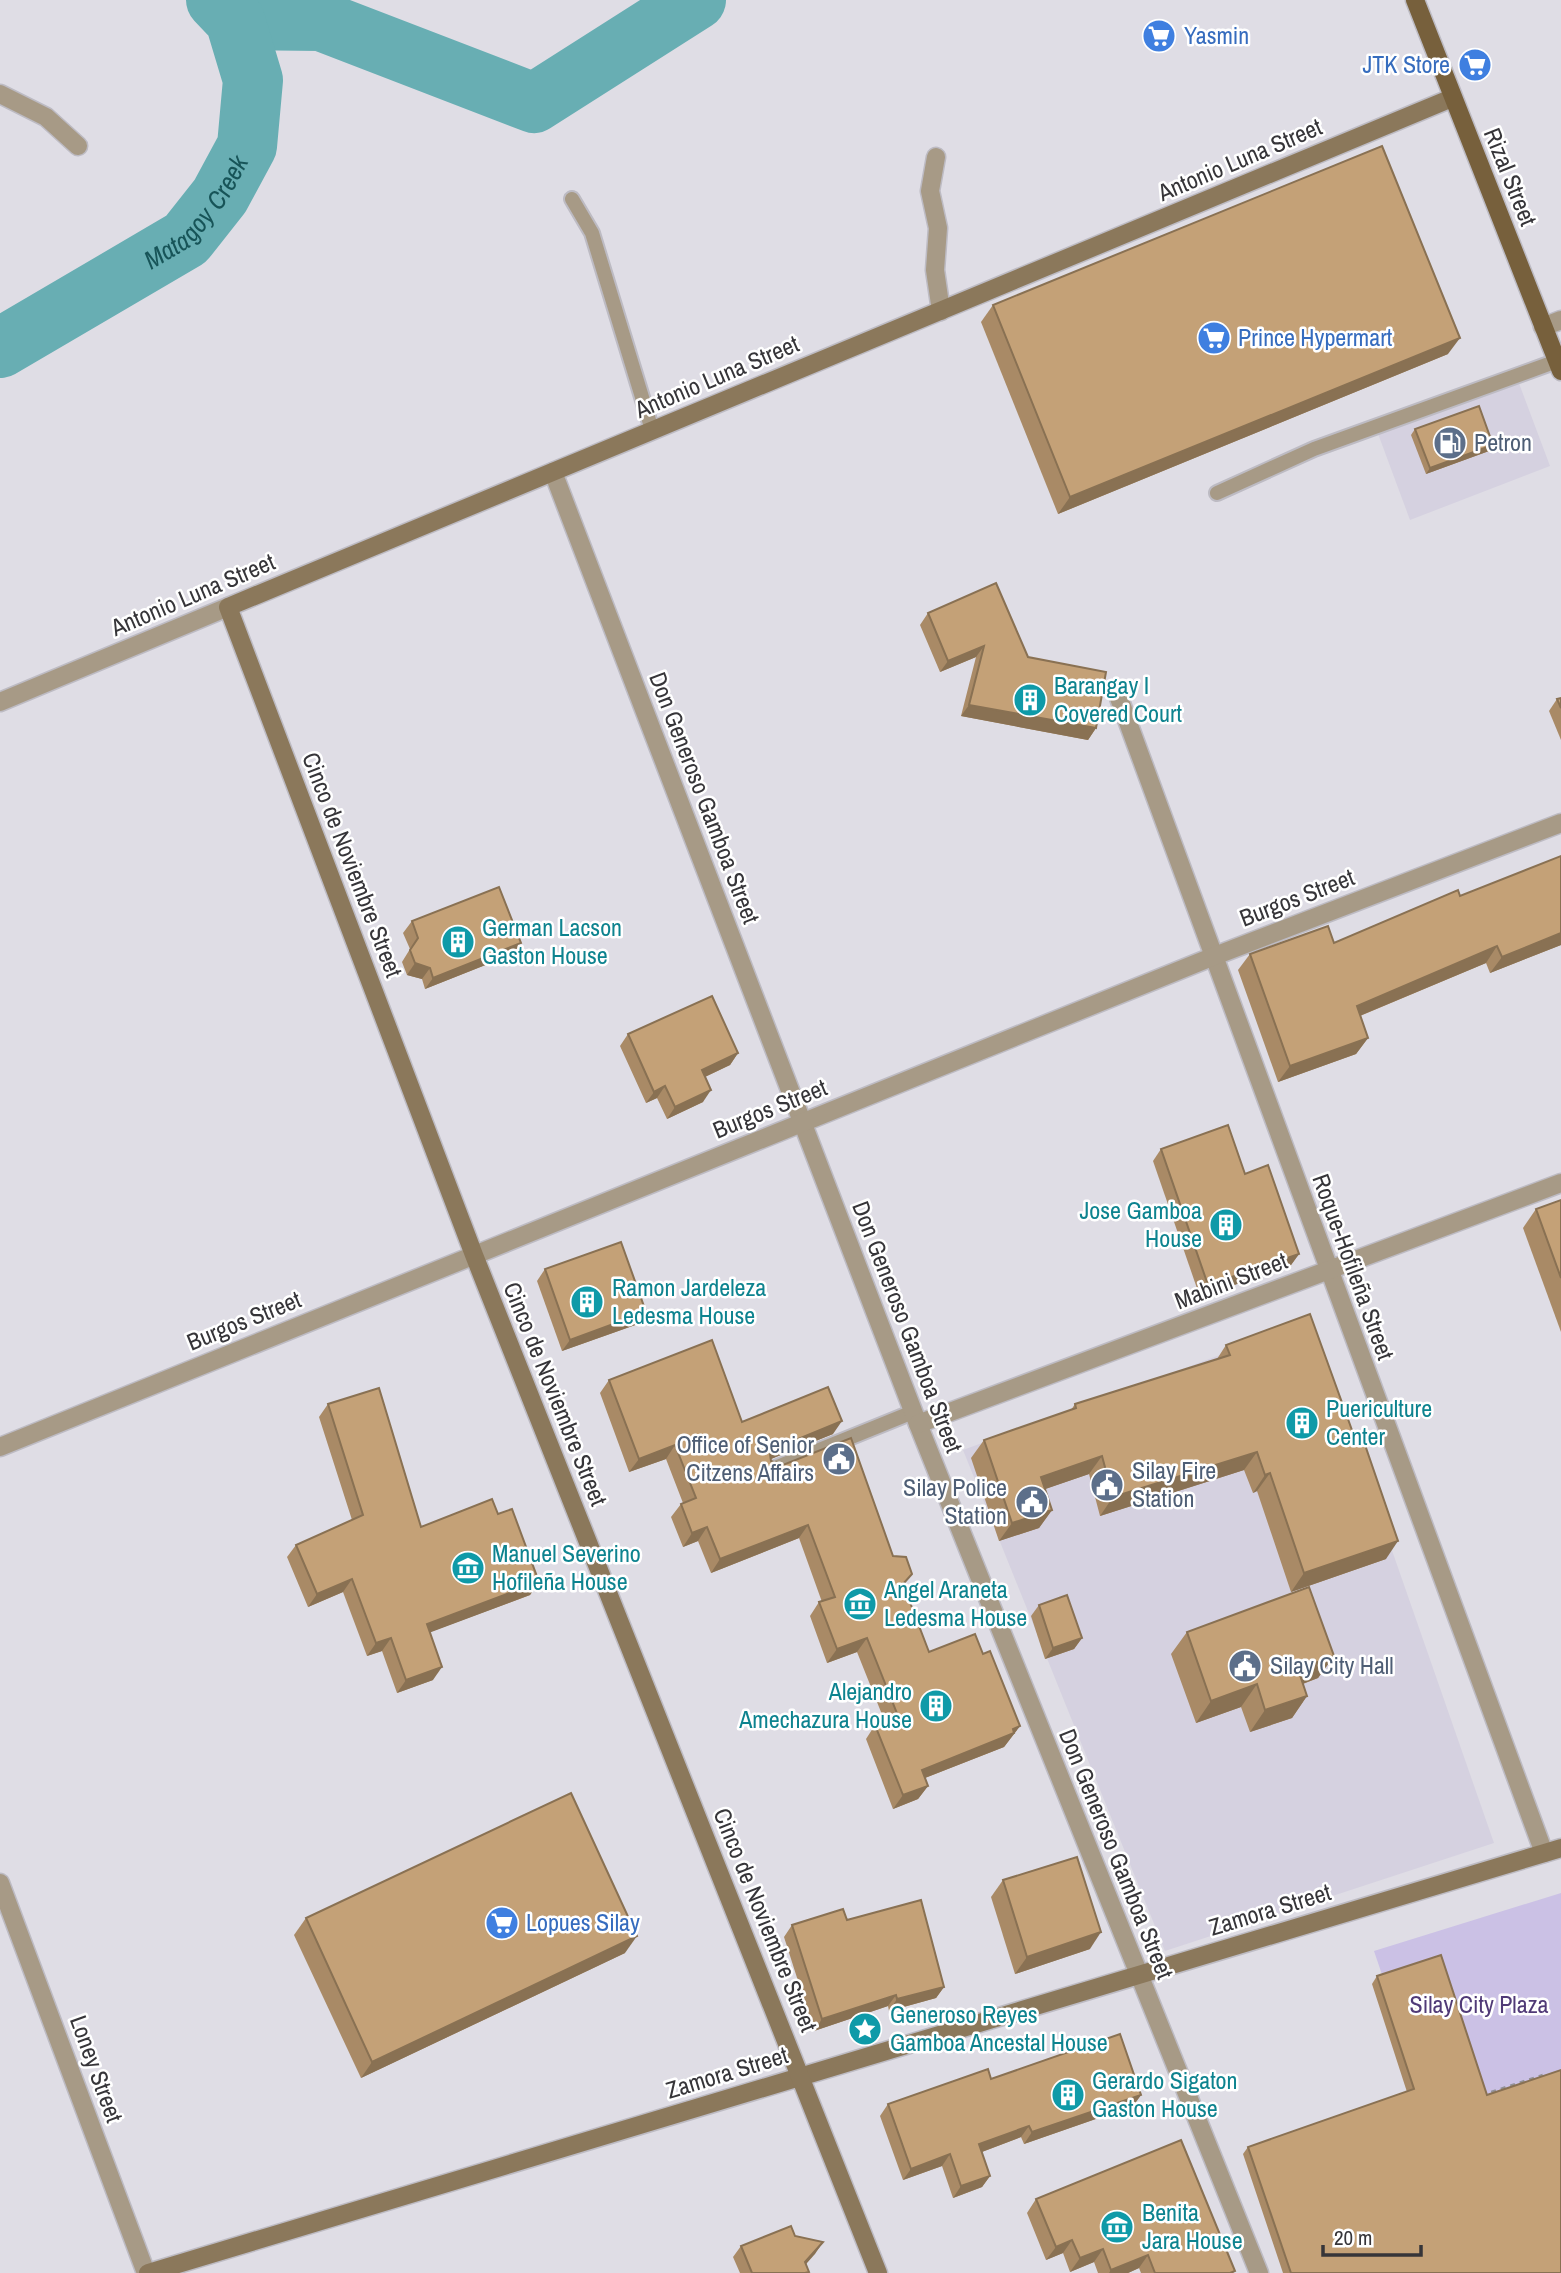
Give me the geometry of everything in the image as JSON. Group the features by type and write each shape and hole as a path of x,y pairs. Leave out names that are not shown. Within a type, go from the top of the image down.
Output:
{"main road":[{"name":"Rizal Street","path":"1415,0 1543,327 1558,356"}],"street":[{"path":"0,94 46,117 78,146"},
{"name":"Antonio Luna Street","path":"0,702 1452,98"},
{"path":"936,157 930,191 939,228 935,270 941,311"},
{"path":"1543,327 1561,320"},
{"name":"Don Generoso Gamboa Street","path":"553,472 915,1418 1259,2273"},
{"name":"Cinco de Noviembre Street","path":"228,607 474,1255 878,2273"},
{"name":"Roque-Hofileña Street","path":"1119,698 1328,1270 1553,1851"},
{"name":"Burgos Street","path":"0,1447 1212,957 1561,823"},
{"name":"Mabini Street","path":"915,1418 1328,1270 1561,1183"},
{"name":"Zamora Street","path":"147,2273 1553,1851"},
{"name":"Loney Street","path":"0,1883 147,2273"}],"lane":[{"path":"572,199 592,233 625,332 652,430"},
{"path":"1217,493 1314,449 1558,356"},
{"path":"770,1470 915,1418"}],"path":[{"path":"1472,2099 1548,2075"}],"shaded area":[{"name":"Petron","path":"1517,378 1550,466 1410,520 1377,431"},
{"path":"1312,1321 1494,1843 1165,1951 963,1450"}],"green space":[{"name":"Silay City Plaza","path":"1561,1893 1561,2273 1483,2273 1374,1951"}],"building":[{"name":"Prince Hypermart","path":"1382,146 1460,338 1070,497 993,305"},
{"name":"Petron","path":"1479,406 1493,445 1430,468 1415,429"},
{"path":"996,583 1028,657 1106,672 1096,728 969,705 984,646 948,661 928,613"},
{"path":"1561,856 1561,933 1502,957 1497,946 1357,1006 1368,1038 1290,1066 1250,954 1328,926 1334,943 1458,890 1460,896"},
{"name":"German Lacson Gaston House","path":"499,887 521,943 433,978 430,968 415,963 410,950 418,938 412,921"},
{"path":"712,996 738,1053 702,1070 711,1090 675,1107 665,1086 654,1092 628,1034"},
{"name":"Jose Gamboa House","path":"1228,1125 1245,1174 1268,1165 1299,1254 1208,1285 1161,1149"},
{"path":"1561,1200 1561,1278 1536,1209"},
{"name":"Ramon Jardeleza Ledesma House","path":"621,1242 646,1312 570,1340 545,1269"},
{"path":"1310,1314 1357,1444 1364,1442 1398,1541 1304,1573 1270,1473 1265,1475 1257,1452 1113,1497 1102,1456 1041,1477 1052,1510 1012,1523 984,1440 1076,1408 1075,1404 1230,1355 1226,1345"},
{"path":"712,1340 742,1422 828,1387 842,1421 776,1448 770,1454 771,1461 783,1465 851,1438 893,1556 906,1557 912,1574 903,1584 929,1652 975,1634 983,1654 990,1651 1020,1726 1013,1729 1014,1733 922,1770 928,1786 903,1795 875,1725 898,1716 867,1638 837,1649 819,1602 835,1597 808,1525 720,1559 707,1527 692,1533 681,1504 696,1498 675,1445 639,1459 609,1380"},
{"path":"379,1388 421,1527 492,1499 498,1514 512,1509 539,1582 427,1624 442,1667 406,1680 391,1638 376,1643 352,1579 317,1594 296,1545 363,1515 328,1404"},
{"name":"Silay City Hall","path":"1309,1587 1334,1656 1298,1669 1307,1696 1265,1710 1257,1684 1211,1701 1187,1632"},
{"path":"1067,1595 1082,1638 1053,1648 1039,1605"},
{"path":"571,1793 637,1936 372,2062 306,1918"},
{"path":"1077,1857 1101,1932 1027,1957 1003,1880"},
{"path":"921,1900 944,1987 897,1999 896,1995 822,2019 792,1925 843,1909 847,1920"},
{"path":"1441,1955 1487,2095 1561,2070 1561,2273 1291,2273 1248,2147 1414,2089 1377,1976"},
{"path":"1120,2034 1141,2095 1032,2132 1029,2126 979,2144 990,2176 961,2186 950,2154 911,2169 888,2104 988,2069 991,2079"},
{"name":"Benita Jara House","path":"1181,2140 1235,2271 1155,2273 1148,2255 1111,2270 1103,2249 1080,2258 1072,2240 1056,2247 1036,2199"},
{"path":"791,2226 795,2236 823,2242 805,2262 809,2272 752,2273 741,2246"}],"waterway":[{"name":"Matagoy Creek","path":"0,348 186,239 220,196 247,146 253,80 235,20 216,0"},
{"path":"235,20 321,21 534,103 696,0"}],"place":[{"name":"Yasmin","path":"1159,36"},
{"name":"JTK Store","path":"1475,65"},
{"name":"Prince Hypermart","path":"1214,338"},
{"name":"Petron","path":"1450,443"},
{"name":"Barangay I Covered Court","path":"1030,700"},
{"name":"German Lacson Gaston House","path":"458,942"},
{"name":"Jose Gamboa House","path":"1226,1225"},
{"name":"Ramon Jardeleza Ledesma House","path":"587,1302"},
{"name":"Puericulture Center","path":"1302,1423"},
{"name":"Office of Senior Citzens Affairs","path":"839,1459"},
{"name":"Silay Fire Station","path":"1107,1485"},
{"name":"Silay Police Station","path":"1032,1502"},
{"name":"Manuel Severino Hofileña House","path":"468,1568"},
{"name":"Angel Araneta Ledesma House","path":"860,1604"},
{"name":"Silay City Hall","path":"1245,1666"},
{"name":"Alejandro Amechazura House","path":"936,1706"},
{"name":"Lopues Silay","path":"502,1923"},
{"name":"Generoso Reyes Gamboa Ancestal House","path":"865,2029"},
{"name":"Gerardo Sigaton Gaston House","path":"1068,2095"},
{"name":"Benita Jara House","path":"1117,2227"}]}
